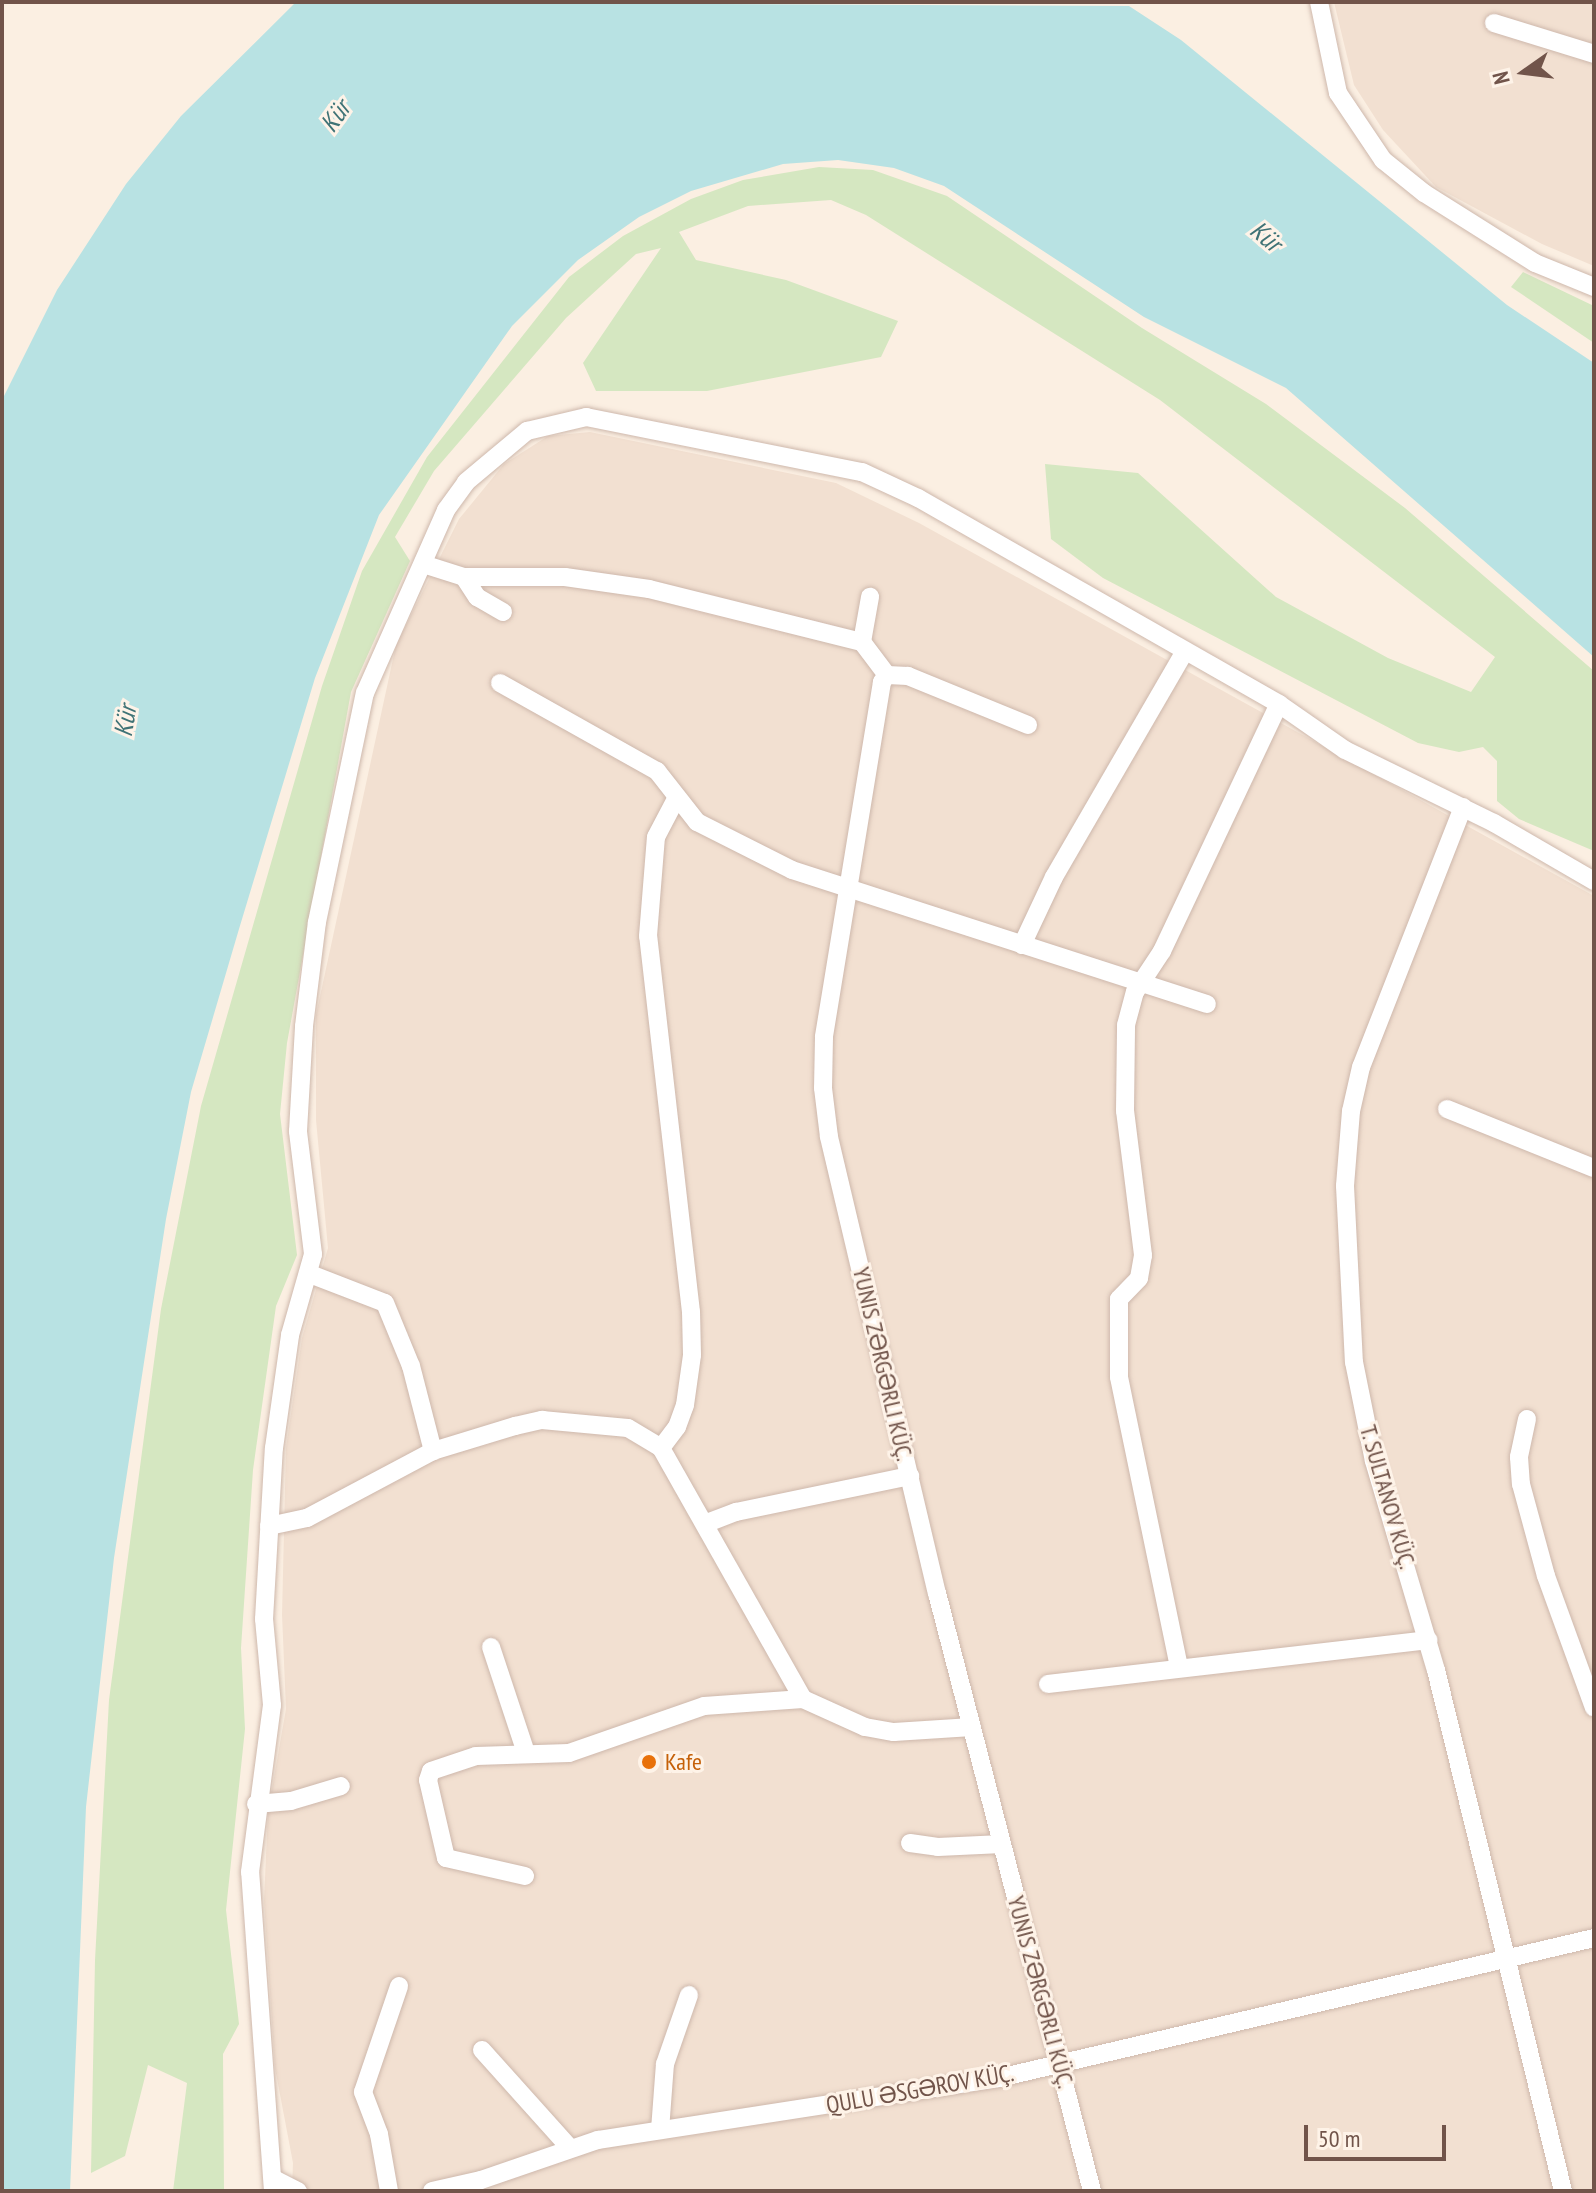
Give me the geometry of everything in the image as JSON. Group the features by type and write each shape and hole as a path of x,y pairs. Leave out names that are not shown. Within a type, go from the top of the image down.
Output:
{"street":[{"path":"1319,2 1338,93 1383,160 1424,193 1535,263 1594,287"},
{"path":"1494,23 1594,54"},
{"path":"298,2191 274,2185 249,1912 256,1804 272,1705 264,1619 269,1526 290,1335 310,1274 311,1233 298,1131 304,1026 317,922 365,693 446,510 496,453 544,424 586,417 886,481 1279,704 1345,750 1463,807 1594,881"},
{"path":"423,564 464,577 565,577 622,584 862,642 887,675 908,676 1028,725"},
{"path":"464,577 470,591 503,612"},
{"path":"862,642 870,597"},
{"path":"1022,945 1054,877 1185,651"},
{"name":"YUNIS ZƏRGƏRLI KÜÇ.","path":"887,675 877,703 824,1037 823,1088 829,1137 972,1727 1092,2191"},
{"path":"500,683 657,771 697,822 847,892 1207,1004"},
{"path":"1179,1667 1117,1346 1119,1299 1139,1278 1142,1267 1123,1067 1128,1007 1279,704"},
{"path":"661,1448 677,1427 685,1405 692,1355 691,1312 648,923 656,837 677,797"},
{"name":"T. SULTANOV KÜÇ.","path":"1463,807 1361,1067 1351,1111 1345,1186 1354,1362 1374,1461 1428,1640 1563,2191"},
{"path":"1447,1109 1594,1168"},
{"path":"310,1274 385,1303 411,1366 433,1451"},
{"path":"1527,1419 1519,1457 1526,1509 1594,1708"},
{"path":"269,1526 307,1518 433,1451 542,1420 628,1428 661,1448 707,1523 803,1699"},
{"path":"707,1523 736,1512 910,1476"},
{"path":"1048,1684 1428,1640"},
{"path":"491,1647 526,1753"},
{"path":"525,1876 446,1858 428,1780 439,1765 526,1753 586,1749 704,1706 803,1699 852,1722 894,1732 972,1727"},
{"path":"256,1804 291,1801 341,1786"},
{"path":"910,1843 938,1847 1002,1844"},
{"name":"QULU ƏSGƏROV KÜÇ.","path":"432,2191 458,2188 570,2148 660,2130 957,2086 1594,1938"},
{"path":"389,2191 379,2134 363,2092 399,1986"},
{"path":"660,2130 665,2064 689,1995"},
{"path":"482,2050 570,2148"}],"shaded area":[{"path":"1334,2 1594,2 1594,266 1542,244 1436,187 1383,130 1354,85"},
{"path":"590,432 836,483 919,523 1594,896 1594,2191 292,2191 293,2163 275,2068 264,1901 268,1812 286,1709 282,1615 286,1448 302,1338 328,1248 316,1120 316,1015 396,645 459,519 504,464 548,436"}],"green space":[{"path":"819,167 873,170 947,196 1142,328 1266,404 1405,508 1594,671 1594,851 1519,819 1497,801 1497,761 1483,747 1459,752 1418,743 1103,578 1051,539 1045,464 1138,473 1276,597 1388,658 1471,692 1495,657 1160,400 866,215 831,200 748,206 679,232 696,260 786,280 898,321 881,357 707,391 596,391 583,363 661,248 636,254 566,318 434,471 395,537 410,561 351,692 287,1043 280,1114 297,1255 276,1306 253,1470 241,1648 245,1729 226,1910 239,2024 223,2054 224,2191 173,2191 187,2083 148,2065 125,2156 91,2173 95,1960 109,1700 161,1309 201,1106 322,686 362,571 427,457 569,277 623,236 691,199 743,180"},
{"path":"1523,272 1594,306 1594,343 1511,287"}],"water":[{"name":"Kür","path":"296,2 1129,6 1181,40 1507,305 1594,363 1594,657 1286,388 1144,317 944,186 894,168 838,160 783,164 691,191 639,217 578,260 512,326 379,515 315,678 239,929 191,1092 166,1219 114,1558 86,1807 70,2191 2,2191 2,400 57,290 126,184 181,116"}],"place":[{"name":"Kafe","path":"649,1762"}]}
